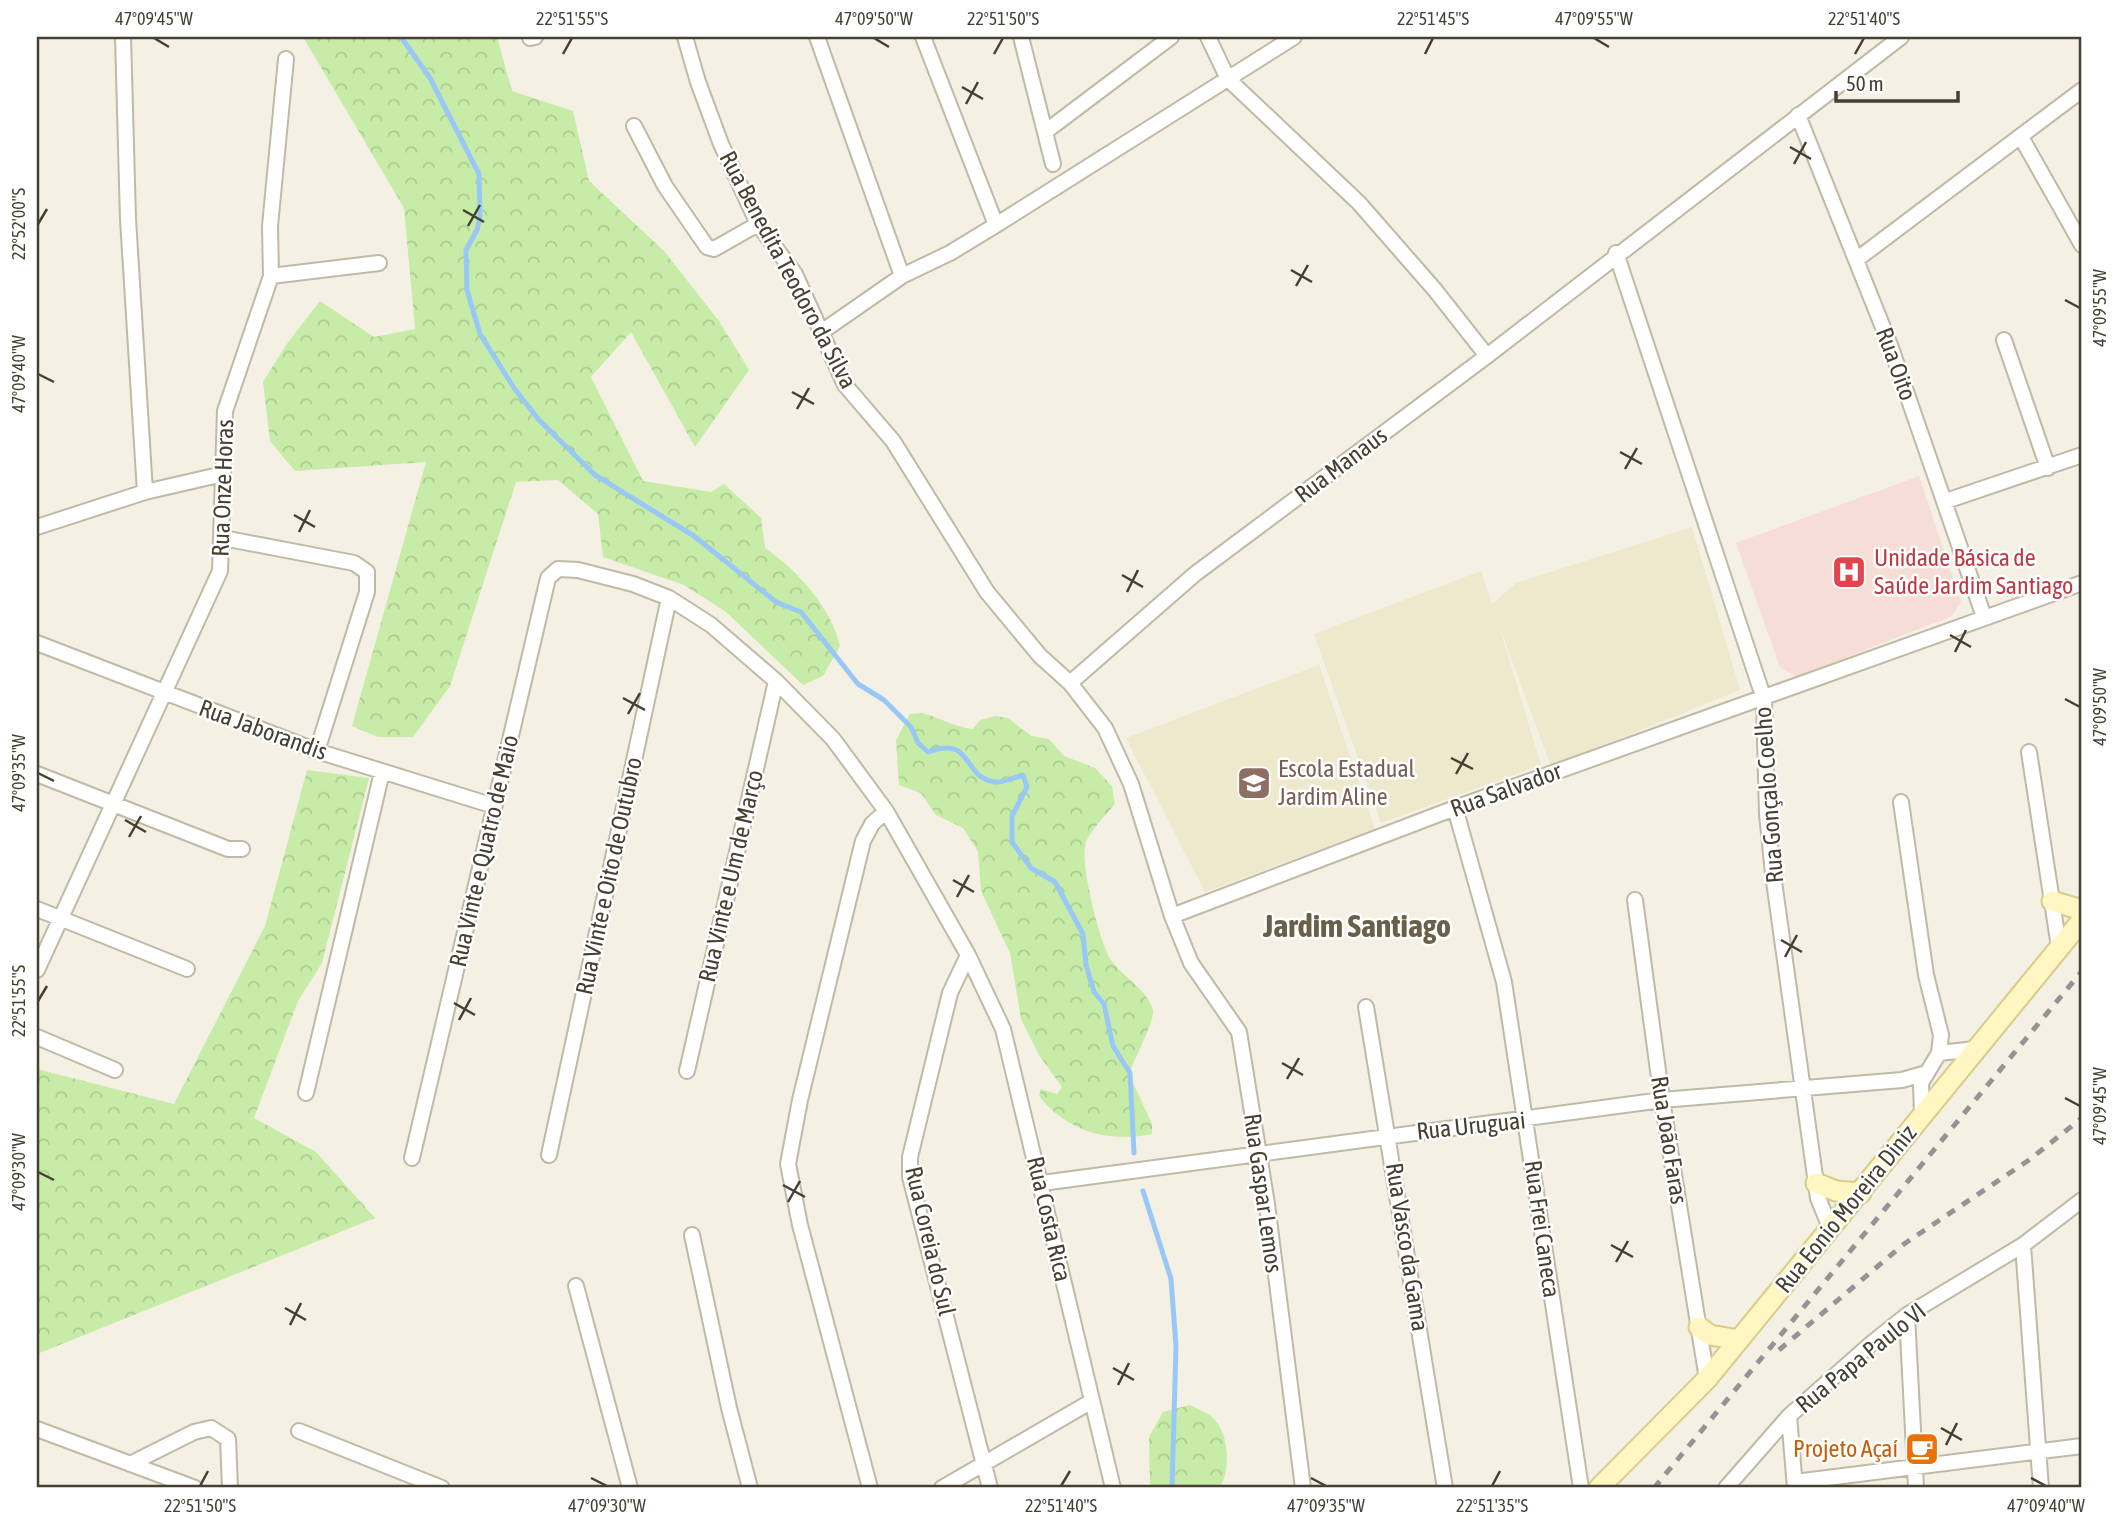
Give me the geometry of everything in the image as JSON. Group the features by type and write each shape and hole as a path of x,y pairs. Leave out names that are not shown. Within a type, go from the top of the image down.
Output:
{"main road":[{"path":"2052,901 2082,910"},
{"name":"Rua Eonio Moreira Diniz","path":"1600,1488 1707,1378 1831,1230 2082,919"},
{"path":"1816,1183 1836,1191 1861,1193"},
{"path":"1699,1327 1710,1335 1739,1340"}],"street":[{"path":"123,37 128,219 145,492"},
{"name":"Rua Benedita Teodoro da Silva","path":"685,37 721,144 758,224 795,274 845,386 893,441 987,592 1040,656 1070,683 1105,728 1131,785 1172,916"},
{"path":"817,37 902,276"},
{"path":"923,37 996,225"},
{"path":"1021,37 1053,164"},
{"path":"1045,132 1171,37"},
{"path":"1208,37 1228,79 1359,203 1435,290 1487,356"},
{"path":"820,333 902,276 950,253 996,225 1294,37"},
{"name":"Rua Manaus","path":"1070,683 1195,574 1487,356 1616,253 1901,37"},
{"name":"Rua Onze Horas","path":"37,970 216,584 222,538 225,411 271,276 270,226 286,59"},
{"path":"1856,260 2082,90"},
{"name":"Rua Oito","path":"1798,115 1856,260 1945,501 1984,617"},
{"path":"634,126 665,186 707,247 714,249 758,224"},
{"path":"2021,137 2082,245"},
{"name":"Rua Gonçalo Coelho","path":"1616,253 1764,699 1767,814 1801,1087 1818,1198 1831,1230"},
{"path":"271,276 379,263"},
{"path":"2004,340 2048,468"},
{"path":"1945,501 2082,455"},
{"path":"37,527 145,492 223,474"},
{"path":"222,538 354,563 367,572 367,592 317,751"},
{"name":"Rua Vinte e Quatro de Maio","path":"412,1158 548,578 558,569 578,570"},
{"name":"Rua Costa Rica","path":"578,570 634,584 669,598 710,625 776,681 833,739 886,811 968,955 1003,1029 1113,1488"},
{"name":"Rua Salvador","path":"1172,916 1455,808 2082,583"},
{"name":"Rua Vinte e Oito de Outubro","path":"549,1155 669,598"},
{"name":"Rua Jaborandis","path":"37,643 317,751 494,806"},
{"name":"Rua Vinte e Um de Março","path":"687,1071 776,681"},
{"path":"2029,752 2059,947"},
{"path":"306,1093 382,772"},
{"path":"37,774 228,849 242,849"},
{"path":"1900,802 1926,975 1947,1051"},
{"name":"Rua Frei Caneca","path":"1455,808 1504,982 1581,1488"},
{"path":"870,1488 790,1184 788,1164 863,841 872,824 886,811"},
{"name":"Rua João Faras","path":"1636,900 1662,1100 1707,1378"},
{"path":"37,909 187,969"},
{"name":"Rua Gaspar Lemos","path":"1172,916 1191,963 1240,1032 1303,1488"},
{"name":"Rua Coreia do Sul","path":"968,955 950,993 910,1157 910,1177 990,1488"},
{"name":"Rua Vasco da Gama","path":"1366,1007 1446,1488"},
{"path":"37,1037 115,1070"},
{"path":"1922,1116 1922,1080 1947,1051 1976,1049"},
{"name":"Rua Uruguai","path":"1042,1183 1662,1100 1801,1087 1922,1080"},
{"name":"Rua Papa Paulo VI","path":"1726,1488 1789,1416 1834,1374 1907,1315 2023,1245 2082,1200"},
{"path":"692,1235 729,1408 750,1488"},
{"path":"2023,1245 2041,1488"},
{"path":"576,1286 630,1488"},
{"path":"1907,1315 1916,1488"},
{"path":"942,1488 1092,1401"},
{"path":"1789,1416 1795,1485 2082,1446"},
{"path":"130,1464 194,1432 211,1428 228,1439 230,1488"},
{"path":"37,1429 195,1488"},
{"path":"299,1431 442,1488"}],"shaded area":[{"name":"Unidade Básica de Saúde Jardim Santiago","path":"1919,476 1961,602 1952,616 1796,677 1780,667 1736,543"},
{"path":"1692,527 1740,690 1551,766 1498,623 1541,765 1381,823 1314,634 1481,571 1492,604 1516,583"},
{"name":"Escola Estadual Jardim Aline","path":"1319,665 1375,829 1205,892 1126,738"}],"green space":[{"path":"303,37 497,37 512,91 573,111 589,181 664,251 719,321 749,370 695,447 631,332 591,377 643,481 711,492 724,484 761,518 765,548 800,578 821,604 836,631 840,646 823,676 803,685 726,612 684,585 603,557 598,514 558,480 516,482 450,686 413,737 378,737 352,726 426,462 295,471 270,441 263,382 286,345 320,301 374,337 415,329 404,208"},
{"path":"922,713 973,729 980,720 996,716 1008,718 1031,736 1049,739 1064,756 1095,768 1112,786 1115,804 1088,837 1085,866 1095,918 1109,957 1145,995 1153,1010 1148,1031 1129,1074 1152,1124 1152,1134 1121,1137 1090,1132 1063,1118 1039,1096 1041,1089 1057,1094 1062,1087 1039,1055 1021,1019 1010,953 981,891 978,851 963,828 936,815 921,793 899,785 896,740 910,714"},
{"path":"307,770 369,778 322,963 298,1001 254,1118 316,1152 375,1218 37,1354 37,1069 174,1104 265,926"},
{"path":"1190,1405 1212,1417 1223,1434 1227,1463 1220,1488 1150,1488 1149,1437 1163,1412"}],"waterway":[{"path":"401,37 430,78 479,174 480,217 477,230 466,250 467,290 480,334 514,388 539,420 595,475 694,536 776,602 801,612 858,684 884,700 911,727 918,743 928,752 943,748 953,749 984,779 995,782 1023,775 1027,787 1012,816 1012,842 1031,868 1055,882 1083,934 1086,965 1094,992 1104,1004 1113,1046 1130,1073 1134,1153"},
{"path":"1143,1191 1171,1279 1176,1346 1172,1488"}],"railway":[{"path":"1654,1488 2082,971"},
{"path":"1779,1350 1904,1244 2029,1160 2082,1118"}],"place":[{"name":"Unidade Básica de Saúde Jardim Santiago","path":"1849,572"},
{"name":"Escola Estadual Jardim Aline","path":"1254,783"},
{"name":"Projeto Açaí","path":"1922,1449"}],"district":[{"name":"Jardim Santiago","path":"1357,926"}]}
